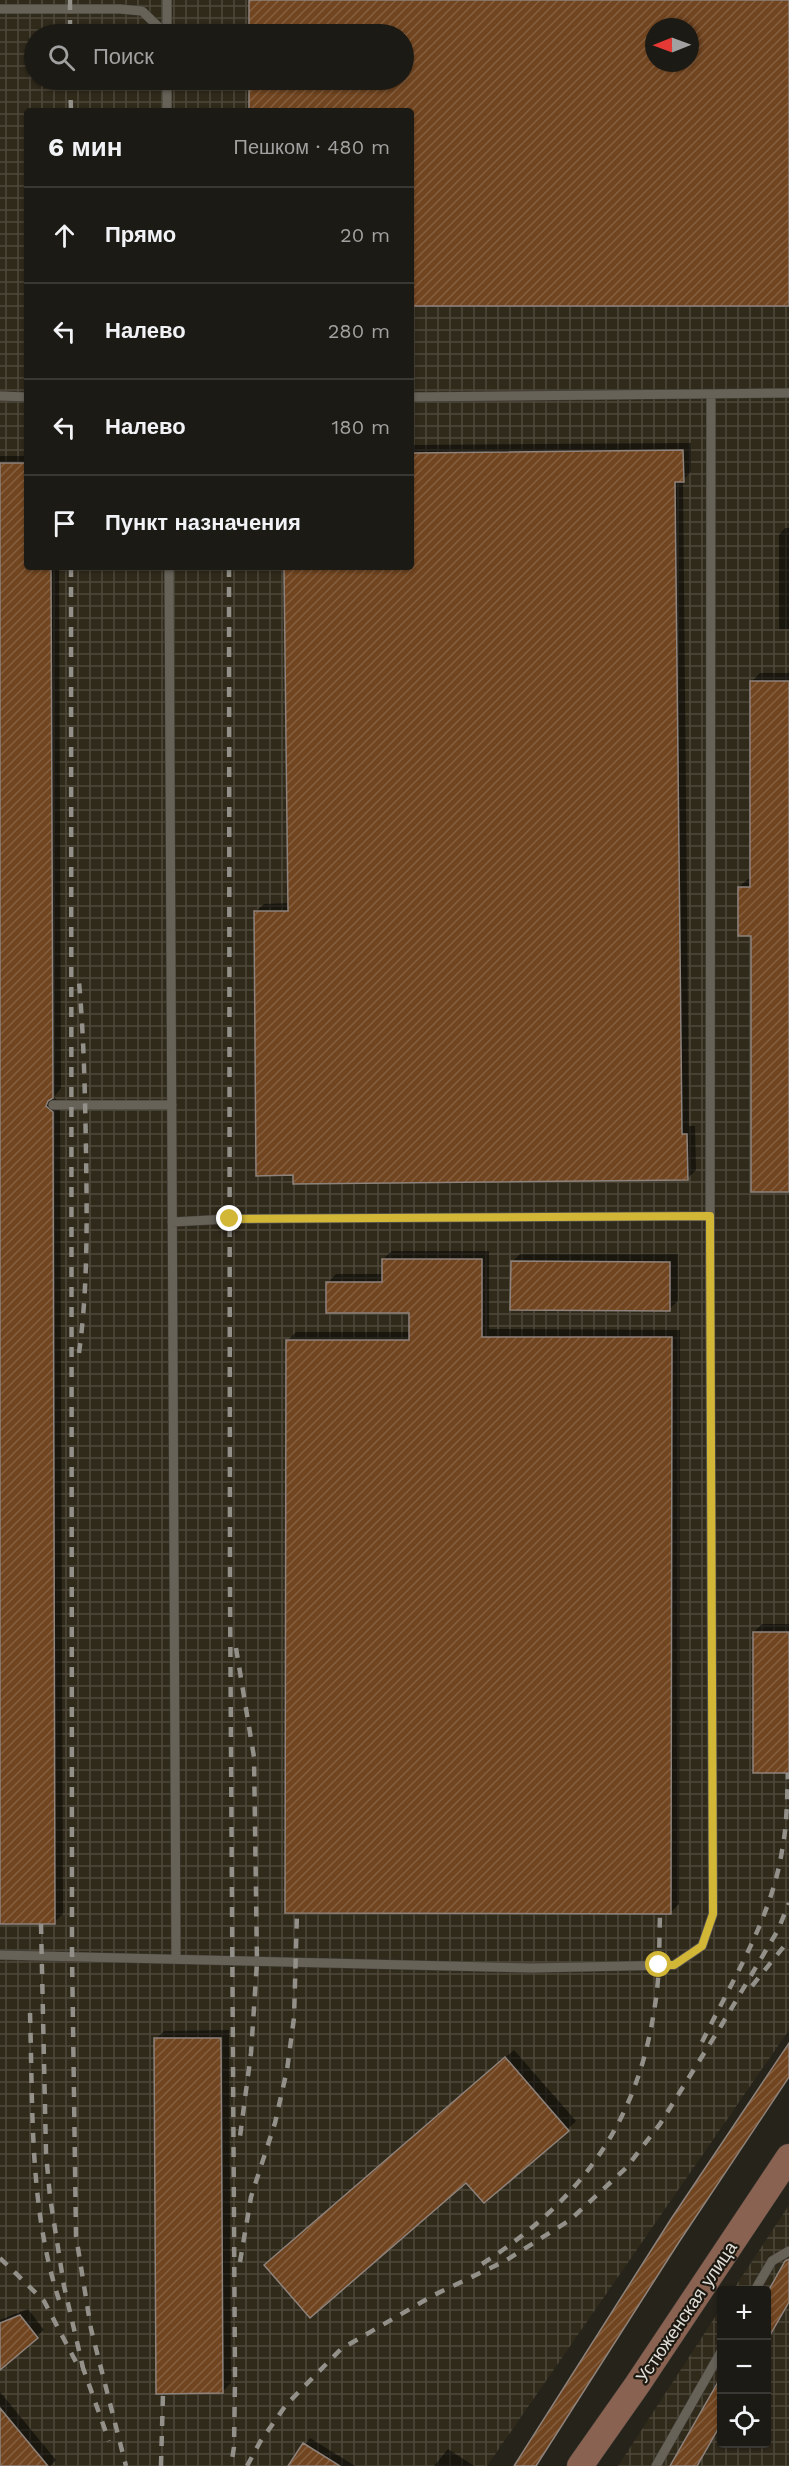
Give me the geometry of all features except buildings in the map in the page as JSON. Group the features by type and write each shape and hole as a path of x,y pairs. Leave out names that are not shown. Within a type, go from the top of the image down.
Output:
{"main road":[{"name":"Устюженская улица","path":"580,2466 637,2385 789,2157"}],"lane":[{"path":"166,24 167,0"},
{"path":"0,9 142,11 156,24"},
{"path":"167,90 167,108"},
{"path":"414,397 711,396 789,393"},
{"path":"0,396 24,397"},
{"path":"0,1955 532,1968 674,1965 702,1946 713,1914 710,1216 711,396"},
{"path":"169,570 176,1959"},
{"path":"53,1105 172,1105"},
{"path":"172,1222 230,1219 710,1216"},
{"path":"757,2286 772,2261 789,2251"},
{"path":"656,2466 717,2359"}],"shaded area":[{"path":"0,0 789,0 789,2030 487,2466 0,2466"},
{"path":"789,2205 789,2466 618,2466 717,2314 717,2448 771,2448 771,2286 736,2286"}],"railway":[{"path":"70,0 70,24"},
{"path":"70,90 71,108"},
{"path":"71,570 72,1955 76,2236 91,2329 126,2466"},
{"path":"229,570 230,1590 235,2380 234,2447 231,2466"},
{"path":"79,982 85,1088 87,1227 84,1303 79,1353"},
{"path":"236,1648 254,1757 257,1962 251,2053 239,2144"},
{"path":"702,2042 760,1925 777,1876 784,1842 788,1773"},
{"path":"247,2466 260,2442 286,2405 341,2349 434,2295 505,2261 570,2220 626,2168 660,2124 721,2026 778,1930 789,1903"},
{"path":"240,2262 251,2197 275,2123 287,2070 294,2018 297,1913"},
{"path":"482,2264 548,2213 576,2185 599,2155 619,2122 635,2086 647,2047 658,1982 660,1914"},
{"path":"41,1924 46,2153 50,2197 64,2286 84,2372"},
{"path":"752,1986 789,1940"},
{"path":"30,2013 37,2194 49,2265 59,2300"},
{"path":"0,2258 44,2301 77,2364"},
{"path":"82,2365 109,2441"},
{"path":"161,2466 163,2393"}],"route":[{"path":"230,1219 710,1216 713,1914 702,1946 674,1965 659,1965"}]}
